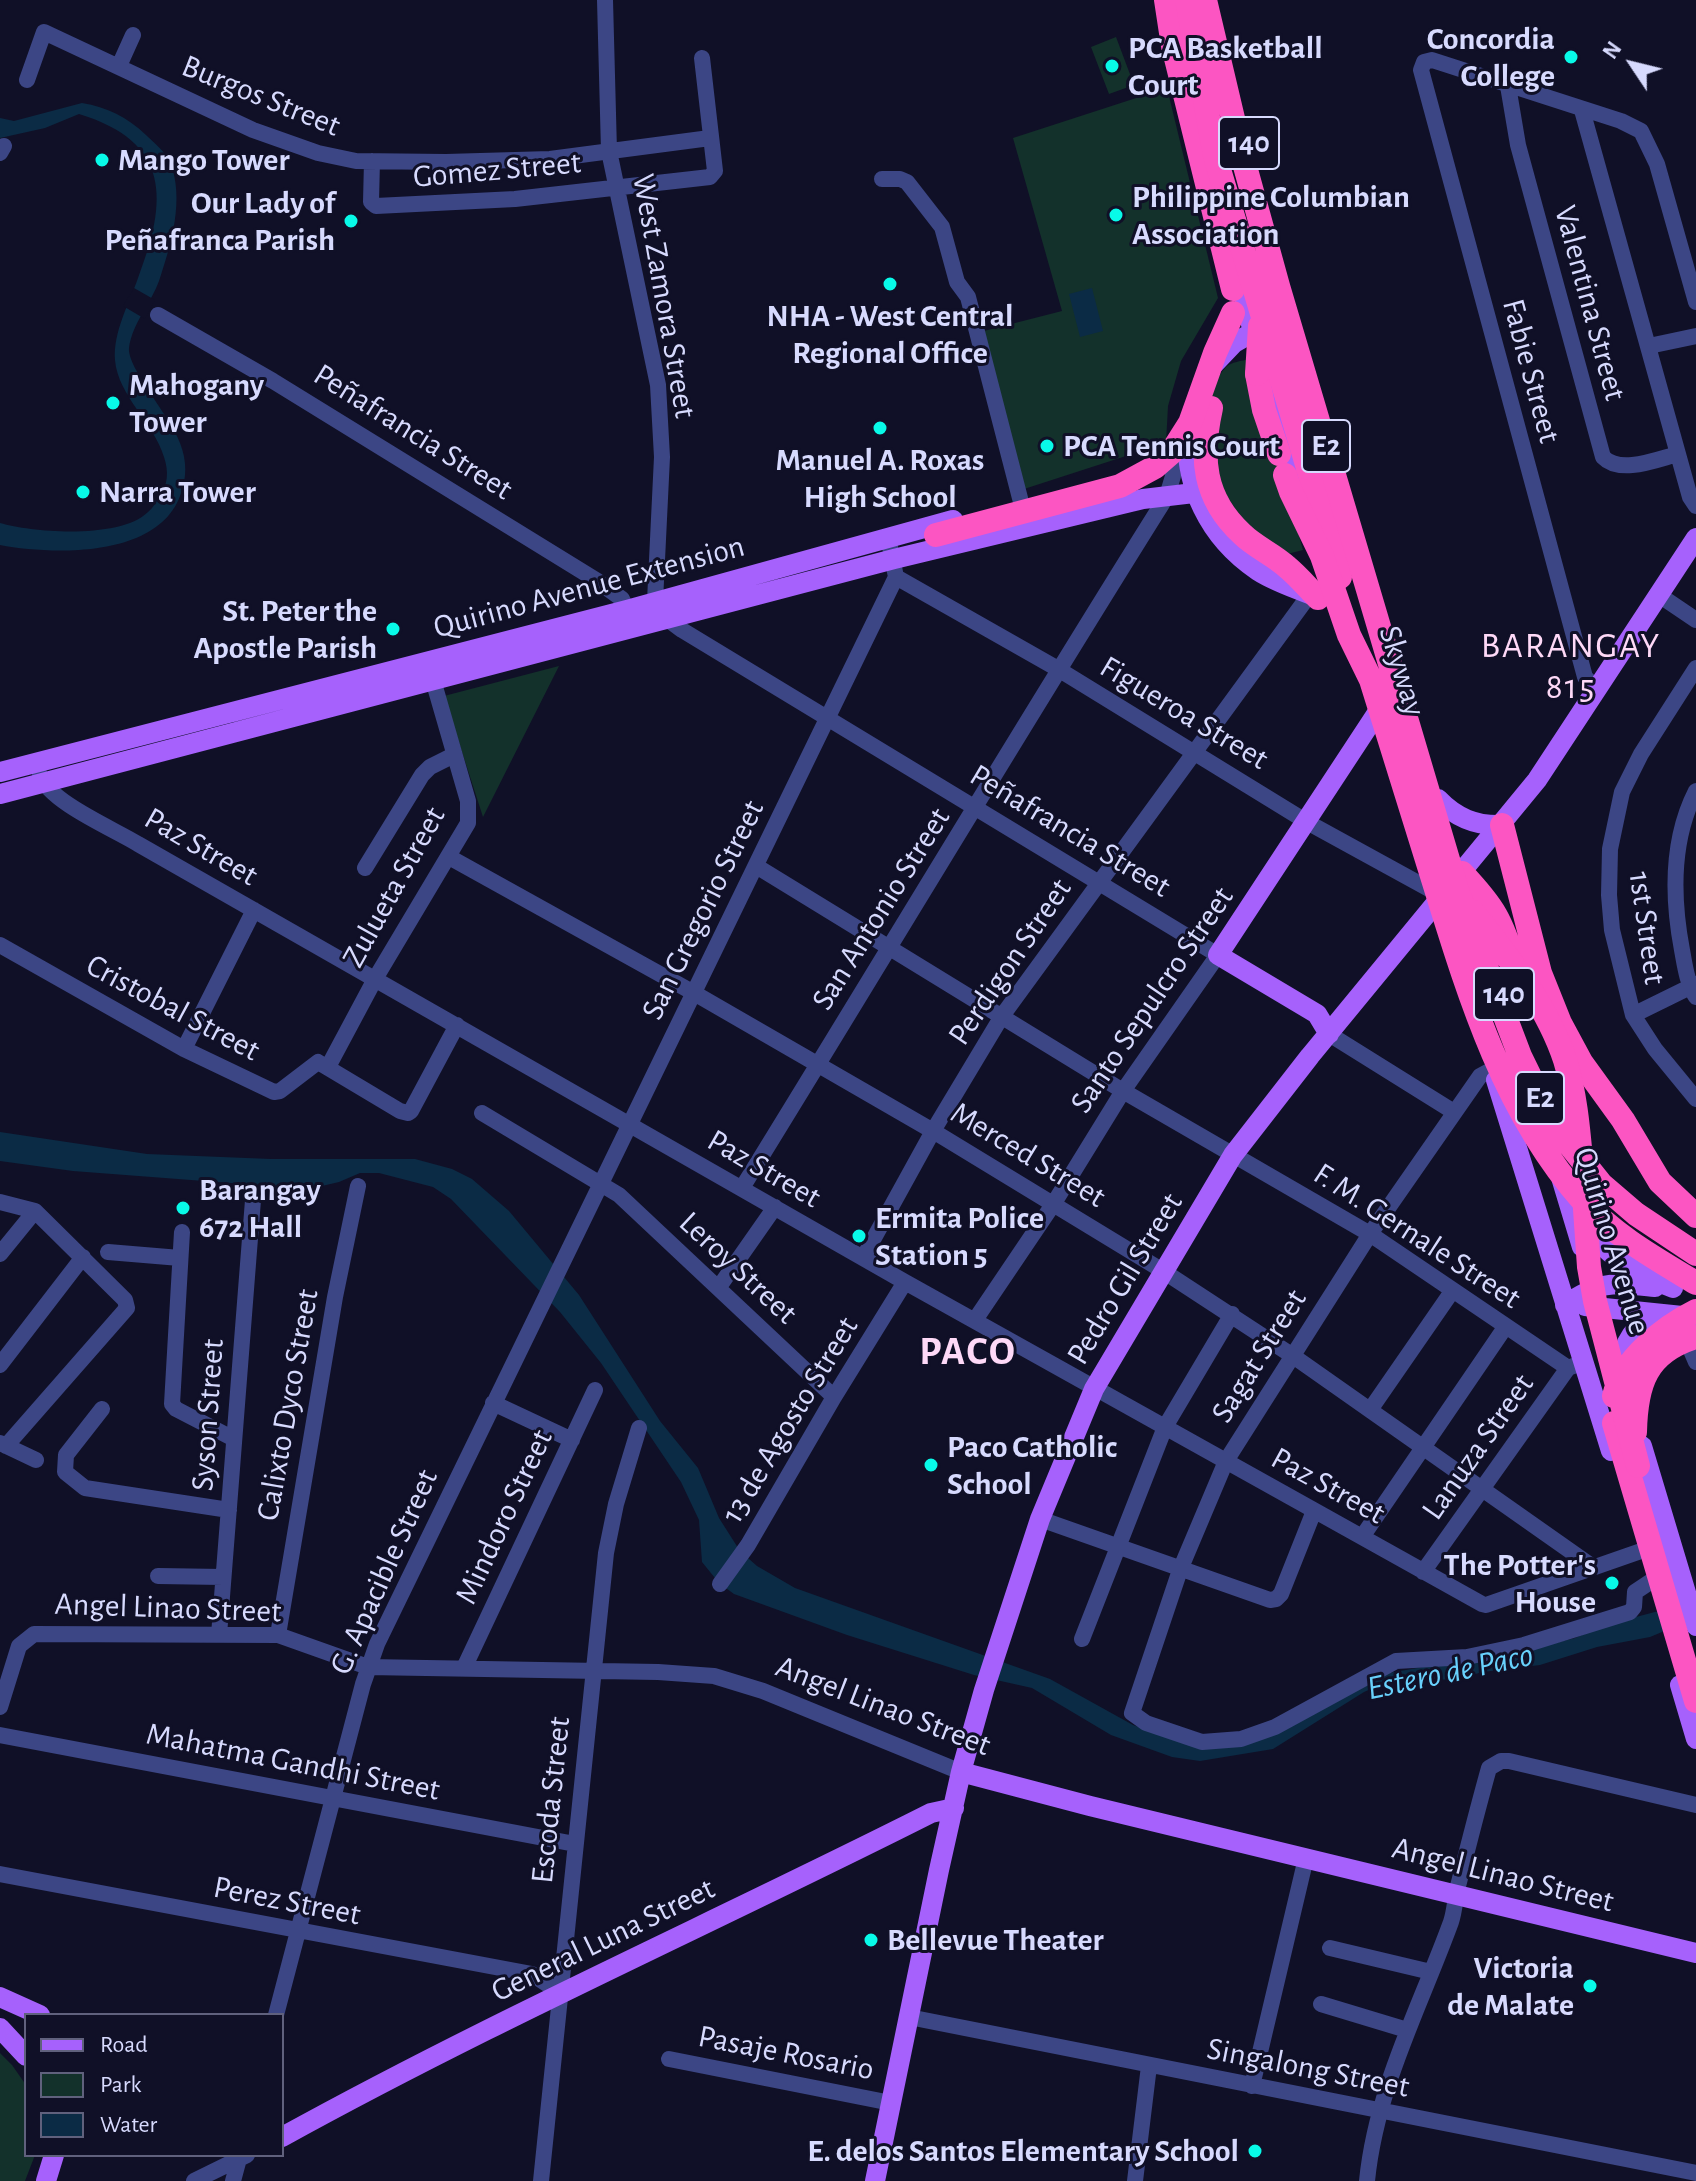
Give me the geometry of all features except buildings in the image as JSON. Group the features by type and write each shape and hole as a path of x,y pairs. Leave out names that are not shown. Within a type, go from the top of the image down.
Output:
{"highway":[{"path":"1166,0 1173,46 1233,289 1228,358 1206,430 1202,491 1240,533 1285,565 1314,596"},
{"path":"1177,0 1198,55 1258,291 1261,313 1257,374 1264,410 1282,465 1322,556 1349,635 1371,680"},
{"name":"Skyway","path":"1187,0 1215,156 1464,981 1519,1111 1584,1202 1685,1286"},
{"name":"Skyway","path":"1205,0 1240,148 1278,286 1454,888 1520,1056 1565,1139 1601,1184 1636,1214 1696,1254"},
{"path":"936,535 1120,486 1155,467 1171,453 1190,423 1233,313"},
{"path":"1502,825 1540,973 1560,1023 1581,1062 1623,1120 1660,1182 1696,1216"},
{"path":"1454,888 1490,903 1502,925 1535,1013 1551,1034 1581,1062"},
{"path":"1454,888 1526,984 1545,1015 1564,1059 1576,1106 1589,1267 1595,1301 1638,1466 1696,1661"},
{"path":"1682,1314 1624,1371 1614,1393 1614,1423 1696,1701"},
{"path":"1638,1466 1635,1406 1646,1372 1666,1350 1696,1337"}],"main road":[{"name":"Quirino Avenue","path":"1177,0 1183,48 1239,280 1262,329 1345,623 1377,713 1518,1034 1696,1626"},
{"name":"Quirino Avenue","path":"1213,0 1296,322 1438,799 1493,1069 1565,1305 1576,1365 1641,1551 1696,1739"},
{"path":"1202,491 1182,453 1193,401 1231,325 1239,280"},
{"path":"1206,375 1226,350 1262,329 1296,322"},
{"path":"1262,329 1275,330 1371,616 1394,651"},
{"name":"Quirino Avenue Extension","path":"323,699 433,680 888,537 1148,469 1182,453"},
{"name":"Quirino Avenue Extension","path":"0,772 39,772 323,699 627,610 660,610 895,568 1143,499 1202,491"},
{"name":"Pedro Gil Street","path":"875,2181 961,1772 984,1690 1040,1519 1094,1389 1233,1155 1329,1034 1454,888 1544,770 1696,538"},
{"name":"Quirino Avenue","path":"1314,596 1333,609 1345,623"},
{"name":"Santo Sepulcro Street","path":"1218,955 1377,713"},
{"name":"Quirino Avenue Extension","path":"0,794 39,772"},
{"path":"1438,799 1464,819 1502,825"},
{"name":"Peñafrancia Street","path":"1218,955 1317,1014 1329,1034"},
{"path":"1565,1191 1581,1220 1602,1246 1635,1271 1696,1290"},
{"path":"1565,1305 1594,1286 1685,1286"},
{"path":"1565,1305 1682,1314"},
{"path":"1620,1372 1621,1356 1640,1323 1682,1314"},
{"name":"Angel Linao Street","path":"961,1772 1696,1953"},
{"name":"General Luna Street","path":"284,2136 559,1992 776,1891 931,1813 954,1808"},
{"path":"0,1997 36,2013"},
{"path":"0,2028 24,2054"},
{"path":"46,2181 53,2157"}],"street":[{"name":"West Zamora Street","path":"605,5 609,151 658,385 662,457 660,610"},
{"name":"Burgos Street","path":"27,80 44,32 253,130 318,153 372,161 550,159 710,138"},
{"path":"119,66 133,35"},
{"path":"702,58 710,138"},
{"name":"Fabie Street","path":"1508,86 1432,60 1424,62 1421,70 1585,677 1597,690"},
{"path":"1508,86 1621,121 1641,131 1657,164 1696,302"},
{"name":"Valentina Street","path":"1508,86 1518,145 1603,457 1613,464 1640,464 1678,454"},
{"path":"1582,110 1690,497 1696,506"},
{"name":"Gomez Street","path":"372,161 371,202 376,206 515,199 710,177 715,174 710,138"},
{"path":"882,179 907,182 942,227 957,282 968,297 1021,502"},
{"name":"Peñafrancia Street","path":"158,315 286,389 596,580 622,599 627,610"},
{"path":"1649,346 1696,336"},
{"name":"San Antonio Street","path":"742,1188 1167,496 1182,453"},
{"path":"888,537 895,568"},
{"name":"Figueroa Street","path":"895,568 1307,822 1454,888"},
{"name":"San Gregorio Street","path":"541,1304 828,719 895,568"},
{"path":"1659,595 1696,620"},
{"name":"Perdigon Street","path":"863,1258 933,1131 1002,1016 1194,753 1314,596"},
{"name":"Peñafrancia Street","path":"660,610 682,630 1218,955"},
{"name":"1st Street","path":"1696,668 1641,754 1622,792 1610,849 1612,930 1633,1015 1655,1049 1696,1099"},
{"name":"Zulueta Street","path":"323,1064 468,823 469,812 433,680"},
{"path":"365,868 422,775 430,767 454,755"},
{"name":"Paz Street","path":"39,772 55,795 254,910 1094,1389 1482,1604 1593,1567"},
{"path":"1633,1015 1694,989 1676,920 1675,881 1687,808 1696,791"},
{"name":"Merced Street","path":"449,857 694,993 1054,1203 1232,1314 1593,1567"},
{"name":"F. M. Gernale Street","path":"756,866 1123,1091 1370,1234 1506,1326 1576,1365"},
{"path":"184,1049 254,910"},
{"name":"Cristobal Street","path":"0,945 184,1049 274,1092 323,1064"},
{"name":"Santo Sepulcro Street","path":"975,1320 1054,1203 1123,1091 1218,955"},
{"path":"323,1064 408,1113 457,1025"},
{"name":"Peñafrancia Street","path":"1329,1034 1454,1112"},
{"name":"Sagat Street","path":"1493,1069 1480,1076 1370,1234 1226,1461 1180,1570 1132,1713 1146,1723 1202,1742 1241,1739 1275,1727 1396,1661 1467,1657 1524,1645 1630,1612 1634,1607 1635,1592 1652,1589"},
{"name":"Leroy Street","path":"482,1113 619,1195 834,1397"},
{"name":"Calixto Dyco Street","path":"278,1635 335,1297 358,1186"},
{"name":"Syson Street","path":"219,1635 253,1200"},
{"path":"0,1202 35,1211 125,1300 127,1308 3,1445 36,1460"},
{"path":"719,1287 775,1207"},
{"path":"0,1254 35,1211"},
{"path":"182,1232 172,1404 234,1439"},
{"path":"108,1252 180,1258"},
{"path":"0,1365 83,1257"},
{"name":"13 de Agosto Street","path":"720,1584 748,1545 905,1282"},
{"path":"1370,1410 1453,1290"},
{"name":"G. Apacible Street","path":"277,2013 368,1667 541,1304"},
{"path":"1082,1639 1165,1427 1232,1314"},
{"path":"1682,1314 1696,1362"},
{"path":"1362,1537 1506,1326"},
{"name":"Lanuza Street","path":"1423,1572 1576,1365"},
{"name":"Mindoro Street","path":"464,1668 595,1390"},
{"path":"493,1403 572,1440"},
{"path":"102,1409 66,1455 65,1472 70,1478 85,1488 229,1510"},
{"name":"Escoda Street","path":"543,2181 559,1992 606,1553 616,1504 639,1428"},
{"path":"1040,1519 1270,1600 1281,1594 1314,1511"},
{"path":"1593,1567 1641,1551"},
{"path":"158,1576 223,1577"},
{"name":"Angel Linao Street","path":"0,1707 19,1646 34,1634 278,1635 368,1667 658,1672 714,1676 763,1691 961,1772"},
{"name":"Mahatma Gandhi Street","path":"0,1735 575,1844"},
{"path":"1367,2181 1370,2149 1379,2111 1407,2030 1453,1917 1455,1895 1489,1768 1501,1761 1696,1805"},
{"path":"1252,2086 1306,1858"},
{"name":"Perez Street","path":"0,1874 532,1974 559,1992"},
{"path":"1330,1948 1431,1972"},
{"path":"1321,2004 1407,2030"},
{"name":"Singalong Street","path":"909,2017 1379,2111 1672,2175 1696,2173"},
{"name":"Pasaje Rosario","path":"669,2059 891,2103"},
{"path":"1135,2181 1149,2066"},
{"path":"194,2181 240,2157"},
{"path":"233,2181 242,2157"}],"green space":[{"name":"PCA Basketball Court","path":"1116,37 1134,85 1109,94 1091,47"},
{"name":"Philippine Columbian Association","path":"1167,88 1218,298 1181,361 1168,406 1166,443 1021,490 980,332 1062,311 1013,138"},
{"path":"1249,359 1303,550 1283,555 1258,541 1201,459 1207,411 1214,386 1228,365"},
{"path":"559,666 483,817 444,696"},
{"path":"0,2053 24,2082 24,2157 34,2157 25,2181 0,2181"}],"water":[{"path":"82,103 116,114 139,129 166,155 174,176 175,222 168,252 156,289 134,330 129,348 135,368 180,443 185,463 184,483 168,516 150,531 127,541 101,548 74,550 0,545 0,523 34,529 77,531 118,527 135,521 151,509 167,478 159,445 129,398 115,360 119,329 148,250 154,223 157,199 154,177 146,158 131,140 109,126 79,114 45,128 0,138 0,118 14,121"},
{"path":"1092,288 1103,331 1080,337 1069,294"},
{"name":"Estero de Paco","path":"0,1132 147,1154 271,1159 415,1159 452,1169 472,1179 509,1211 579,1295 660,1421 698,1468 719,1518 740,1551 757,1566 795,1588 1050,1679 1133,1725 1185,1744 1237,1742 1383,1674 1543,1646 1696,1601 1696,1618 1650,1637 1597,1647 1540,1665 1483,1672 1452,1680 1414,1678 1389,1681 1364,1692 1273,1749 1200,1761 1172,1757 1111,1735 1032,1688 974,1675 847,1635 734,1594 719,1583 702,1562 699,1520 681,1482 601,1363 560,1312 451,1199 433,1187 379,1173 360,1173 309,1189 73,1171 0,1161"}],"pier":[{"path":"134,288 155,300 145,319 123,306"}],"place":[{"name":"Concordia College","path":"1571,57"},
{"name":"PCA Basketball Court","path":"1112,66"},
{"name":"Mango Tower","path":"102,160"},
{"name":"Philippine Columbian Association","path":"1116,215"},
{"name":"Our Lady of Peñafranca Parish","path":"351,221"},
{"name":"NHA - West Central Regional Office","path":"890,284"},
{"name":"Mahogany Tower","path":"113,403"},
{"name":"Manuel A. Roxas High School","path":"880,428"},
{"name":"PCA Tennis Court","path":"1047,446"},
{"name":"Narra Tower","path":"83,492"},
{"name":"St. Peter the Apostle Parish","path":"393,629"},
{"name":"Barangay 672 Hall","path":"183,1208"},
{"name":"Ermita Police Station 5","path":"859,1236"},
{"name":"Paco Catholic School","path":"931,1465"},
{"name":"The Potter's House","path":"1612,1583"},
{"name":"Bellevue Theater","path":"871,1940"},
{"name":"Victoria de Malate","path":"1590,1986"},
{"name":"E. delos Santos Elementary School","path":"1255,2151"}],"district":[{"name":"BARANGAY 815","path":"1571,666"},
{"name":"PACO","path":"968,1352"}]}
